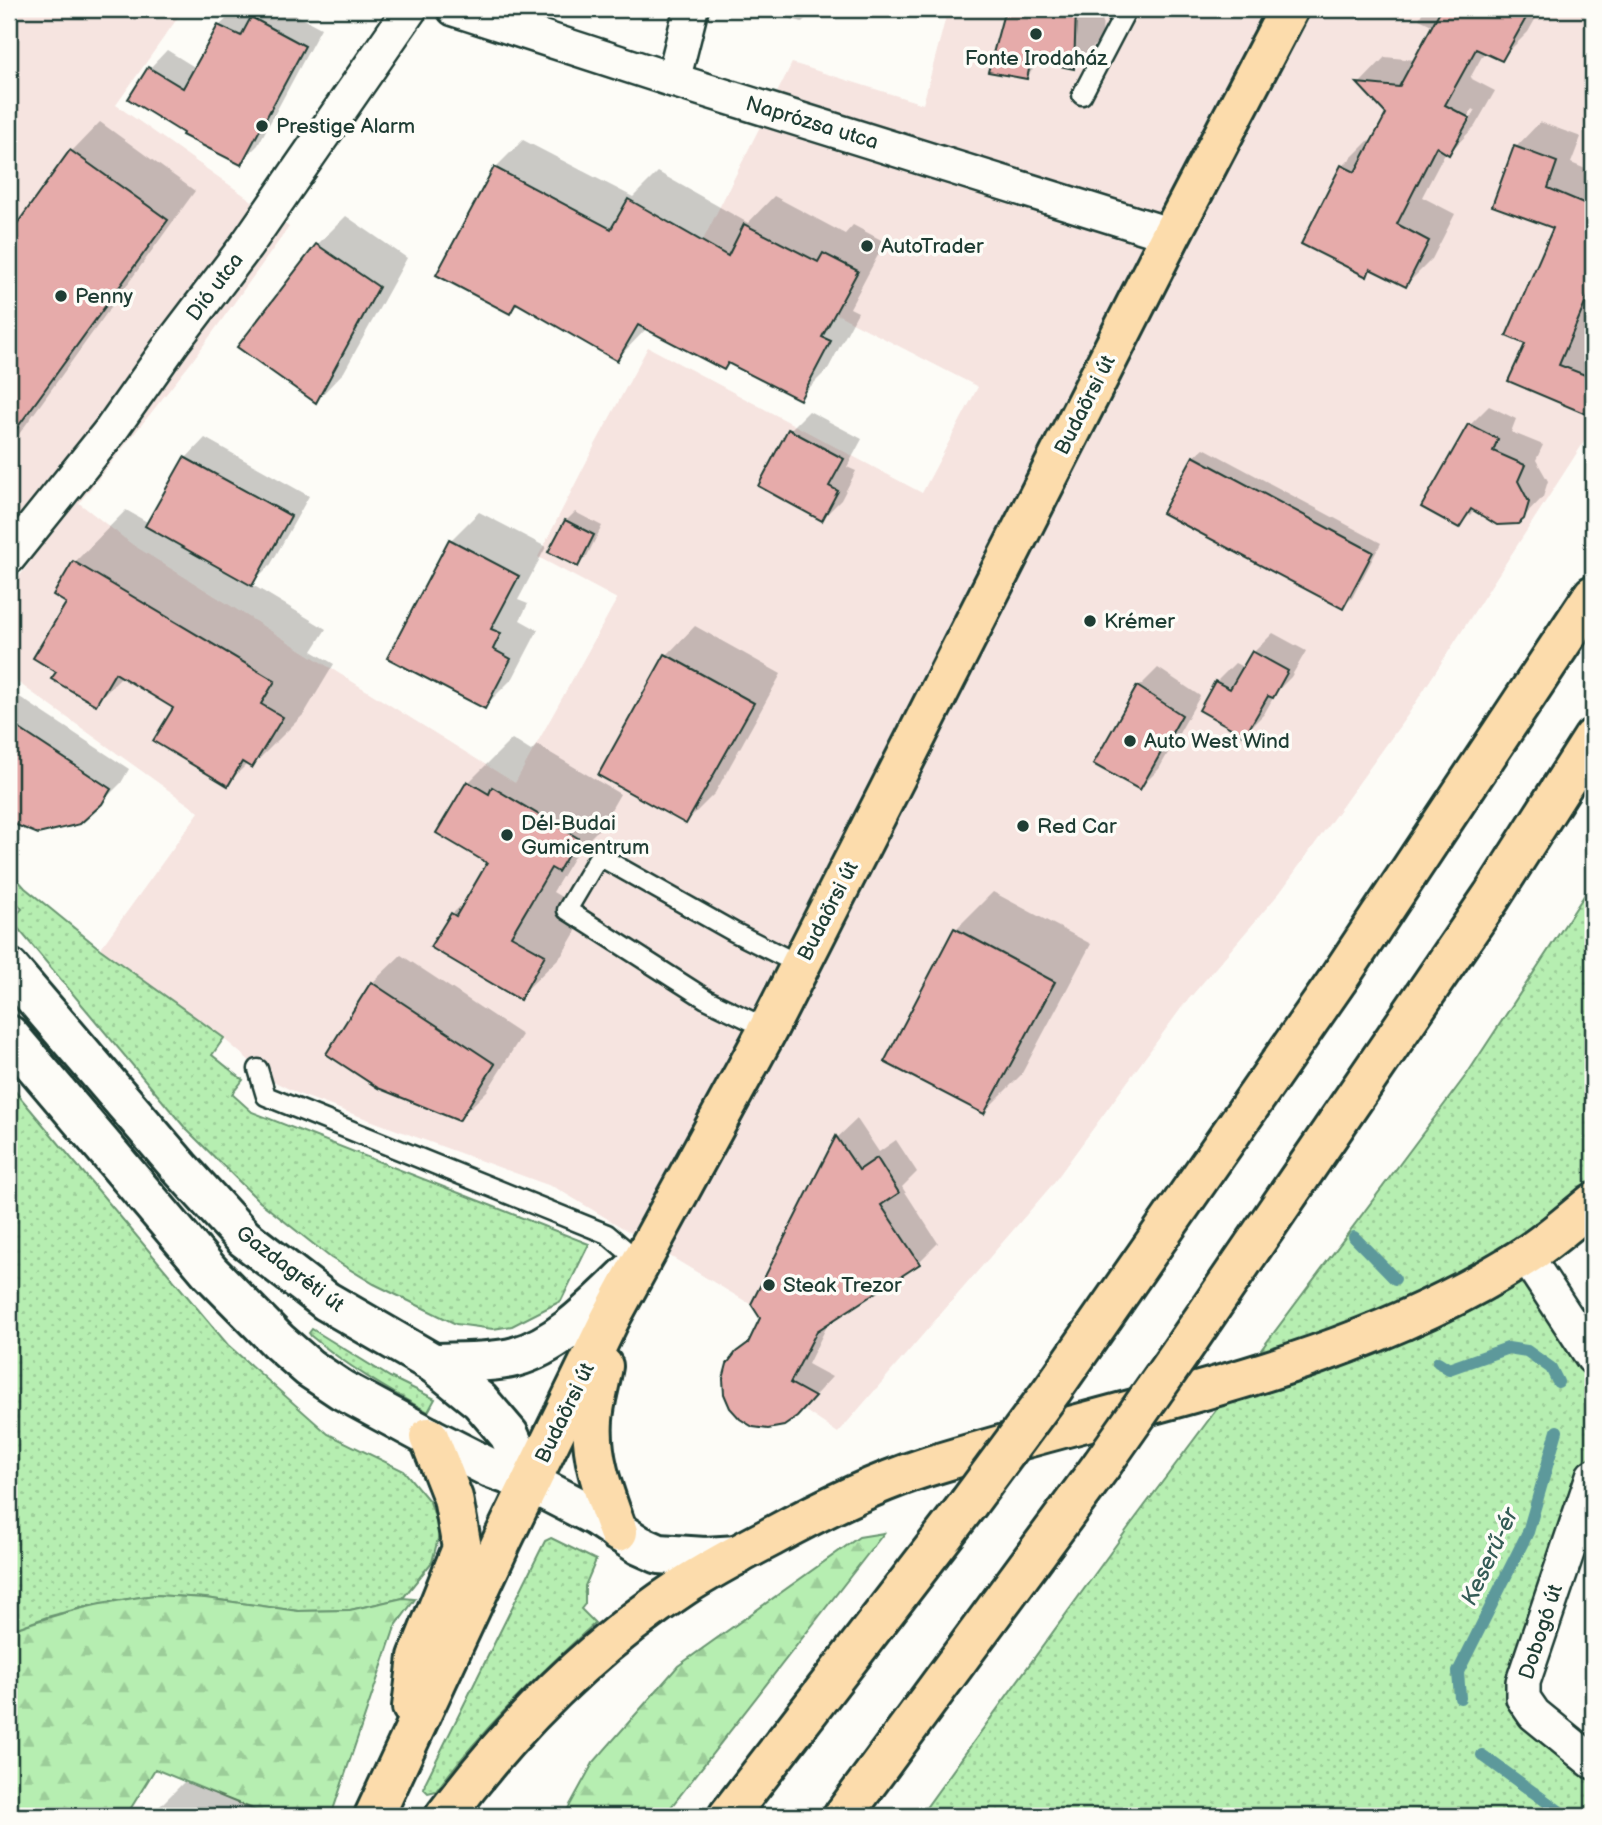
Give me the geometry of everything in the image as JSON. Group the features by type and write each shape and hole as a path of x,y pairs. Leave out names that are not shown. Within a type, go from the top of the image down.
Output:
{"main road":[{"name":"Budaörsi út","path":"374,1816 610,1319 768,1029 1171,235 1289,9"},
{"path":"728,1816 1053,1390 1339,978 1593,595"},
{"path":"843,1816 1101,1466 1180,1353 1492,896 1593,738"},
{"path":"445,1816 475,1777 588,1659 633,1622 685,1585 831,1504 921,1469 1247,1377 1392,1326 1458,1294 1526,1256 1593,1203"},
{"path":"610,1319 593,1418 593,1450 600,1482 618,1532"},
{"path":"409,1739 418,1657 462,1548 453,1498 429,1437"}],"street":[{"name":"Dió utca","path":"9,557 111,430 246,246 410,9"},
{"name":"Naprózsa utca","path":"454,9 1171,235"},
{"path":"673,80 691,9"},
{"name":"Gazdagréti út","path":"9,968 180,1168 244,1238 326,1301 433,1363 480,1401 509,1435 531,1483"},
{"path":"9,1034 210,1272 278,1341 309,1368 342,1390 429,1437 490,1468 531,1483 595,1516 659,1554 705,1557 738,1555"},
{"path":"1526,1256 1593,1358"},
{"path":"433,1363 513,1357 536,1349 565,1331 641,1263"},
{"name":"Dobogó út","path":"1593,1476 1523,1682 1523,1698 1534,1714 1593,1762"}],"lane":[{"path":"1082,95 1127,9"},
{"path":"768,1029 706,999 567,910 599,856 734,932 800,965"},
{"path":"258,1069 266,1096 607,1234 641,1263"}],"shaded area":[{"path":"9,9 184,9 116,105 289,227 190,364 79,503 133,545 515,783 617,599 538,557 648,347 922,493 978,387 701,244 792,63 923,104 948,9 1593,9 1593,428 1407,716 1281,891 1182,1007 1052,1185 838,1433 804,1410 784,1426 753,1427 740,1419 730,1408 724,1394 723,1379 727,1364 736,1352 748,1343 760,1318 750,1304 556,1188 301,1095 273,1081 223,1038 100,949 199,812 9,676 9,590 31,561 9,542"}],"green space":[{"path":"9,870 25,888 100,949 224,1038 212,1055 243,1080 232,1094 252,1112 589,1244 561,1301 512,1326 493,1329 456,1324 374,1284 331,1258 260,1202 186,1129 11,920 22,909 9,893"},
{"path":"1593,882 1593,1203 1526,1256 1593,1358 1593,1476 1523,1682 1593,1775 1593,1816 920,1816 1131,1524 1467,1074"},
{"path":"9,1084 228,1345 328,1434 404,1471 430,1502 440,1531 432,1562 403,1598 350,1610 298,1611 205,1598 155,1595 100,1603 47,1617 9,1631"},
{"path":"312,1329 390,1377 435,1399 428,1412 339,1357 311,1336 309,1333"},
{"path":"884,1533 664,1816 564,1816 593,1763 678,1666 859,1537"},
{"path":"551,1538 596,1560 585,1586 585,1604 581,1609 595,1623 511,1703 436,1791 428,1793 424,1789 425,1783 545,1541"},
{"path":"155,1595 205,1598 298,1611 350,1610 403,1598 415,1599 395,1627 331,1816 269,1816 155,1769 126,1816 9,1816 9,1631 81,1609"}],"building":[{"name":"Fonte Irodaház","path":"1005,9 1076,9 1074,69 1031,60 1027,79 988,72"},
{"path":"1441,9 1531,9 1502,61 1476,49 1445,105 1470,118 1449,155 1436,147 1397,224 1429,241 1406,287 1370,269 1367,277 1301,244 1341,165 1355,172 1386,114 1357,83 1399,87"},
{"path":"251,17 305,46 241,165 182,135 183,133 128,99 148,67 183,88 218,25 241,36"},
{"path":"1514,146 1557,162 1548,188 1593,207 1593,285 1559,365 1593,378 1593,417 1508,381 1525,344 1506,336 1553,228 1492,206"},
{"name":"Penny","path":"70,150 168,220 9,439 9,235"},
{"path":"494,167 611,229 628,199 728,256 744,224 818,262 823,253 858,271 822,337 831,341 800,400 728,363 724,370 638,325 617,361 516,303 510,314 436,275"},
{"path":"316,244 379,287 316,403 237,347"},
{"path":"1468,424 1498,439 1493,451 1525,465 1518,481 1529,502 1524,519 1518,524 1497,525 1471,509 1459,528 1421,507"},
{"path":"788,429 844,459 829,486 838,491 822,521 758,486"},
{"path":"1193,456 1373,552 1343,609 1162,513"},
{"path":"184,457 291,516 252,586 145,526"},
{"path":"565,520 594,535 578,567 548,552"},
{"path":"449,539 519,576 491,629 501,633 493,649 511,659 485,709 387,658"},
{"path":"73,561 275,681 261,704 283,717 252,768 242,762 228,786 153,741 173,708 115,673 96,705 51,679 56,672 33,658 66,603 53,595"},
{"path":"1252,651 1288,671 1273,698 1268,696 1245,736 1199,710 1215,681 1230,689"},
{"path":"665,654 754,703 686,824 598,775"},
{"path":"1137,686 1182,715 1140,790 1093,764"},
{"path":"9,722 111,789 102,804 80,824 38,834 9,822"},
{"path":"467,781 489,794 492,787 578,838 558,872 551,868 511,936 545,955 520,1000 430,947 451,913 456,916 487,863 436,833"},
{"path":"954,928 1055,982 984,1114 884,1062"},
{"path":"371,982 495,1064 459,1121 378,1088 326,1054"},
{"path":"836,1136 859,1170 877,1158 899,1193 881,1205 920,1264 817,1331 790,1383 815,1397 797,1417 784,1426 768,1429 753,1427 740,1419 730,1408 724,1394 723,1379 727,1364 736,1352 748,1343 760,1318 751,1304"}],"waterway":[{"name":"Keserű-ér","path":"1354,1237 1395,1279"},
{"name":"Keserű-ér","path":"1438,1362 1449,1369 1508,1348 1527,1351 1551,1368 1558,1382"},
{"name":"Keserű-ér","path":"1460,1698 1458,1672 1528,1532 1557,1431"},
{"name":"Keserű-ér","path":"1482,1755 1566,1816"}],"place":[{"name":"Fonte Irodaház","path":"1036,34"},
{"name":"Prestige Alarm","path":"262,126"},
{"name":"AutoTrader","path":"867,246"},
{"name":"Penny","path":"61,296"},
{"name":"Krémer","path":"1090,621"},
{"name":"Auto West Wind","path":"1130,741"},
{"name":"Red Car","path":"1023,826"},
{"name":"Dél-Budai Gumicentrum","path":"507,835"},
{"name":"Steak Trezor","path":"769,1285"}]}
